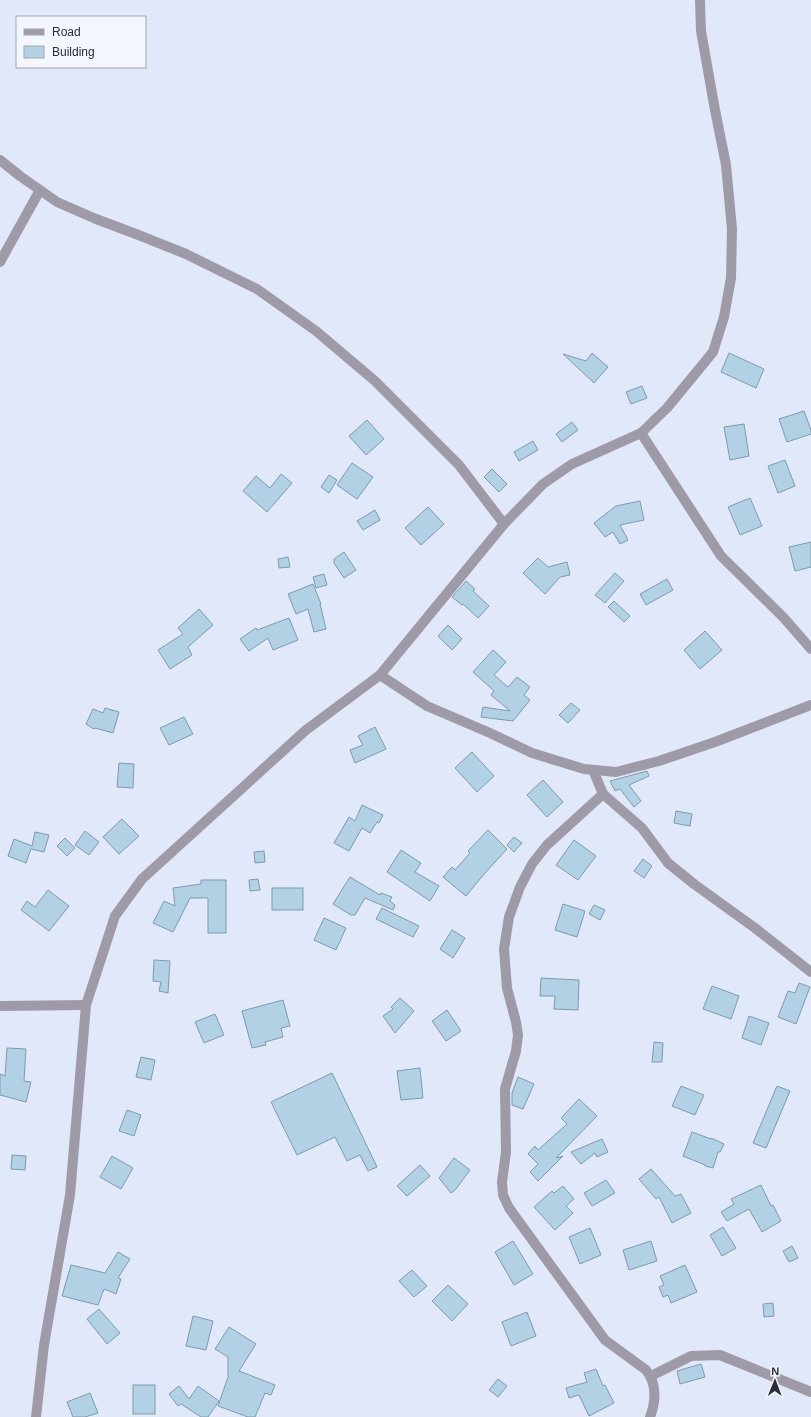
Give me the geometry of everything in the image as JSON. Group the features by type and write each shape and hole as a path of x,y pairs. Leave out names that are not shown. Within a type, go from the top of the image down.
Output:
{"street":[{"path":"36,1417 44,1345 70,1195 86,1005 115,916 142,879 306,730 380,676 504,524 543,484 572,464 640,433 667,408 713,352 724,317 731,278 732,229 726,165 714,110 701,30 700,0"},
{"path":"0,160 63,205 186,254 257,289 316,331 375,381 459,465 504,524"},
{"path":"0,262 40,190"},
{"path":"640,433 721,556 784,618 811,649"},
{"path":"380,676 427,706 532,753 584,770 616,772 659,761 715,742 811,705"},
{"path":"592,770 603,794 642,828 668,863 811,972"},
{"path":"603,794 547,845 532,864 520,887 509,917 504,949 507,988 518,1036 516,1051 505,1089 506,1152 502,1182 503,1195 509,1208 605,1340 646,1370 651,1376 655,1387 653,1408 650,1417"},
{"path":"0,1006 86,1005"},
{"path":"651,1376 691,1356 720,1355 811,1392"}],"building":[{"path":"592,353 608,367 594,383 563,354 586,361"},
{"path":"729,353 764,369 756,388 721,372"},
{"path":"642,386 647,398 631,404 626,392"},
{"path":"804,411 811,434 787,442 779,419"},
{"path":"367,420 384,439 366,455 349,436"},
{"path":"572,422 578,430 562,442 556,434"},
{"path":"744,424 749,456 730,460 724,427"},
{"path":"533,441 538,450 519,461 514,452"},
{"path":"785,460 795,486 778,493 768,466"},
{"path":"352,463 373,477 357,499 337,485"},
{"path":"492,469 507,484 499,492 484,477"},
{"path":"281,474 292,483 267,512 243,491 256,476 270,488"},
{"path":"329,475 337,480 329,493 321,487"},
{"path":"750,498 762,526 740,535 728,507"},
{"path":"640,501 644,520 620,525 628,540 620,544 613,532 605,537 594,523 616,506"},
{"path":"428,507 444,524 421,545 405,528"},
{"path":"375,510 380,520 363,530 357,521"},
{"path":"811,542 811,567 795,571 789,547"},
{"path":"344,552 356,570 344,578 334,563 334,559"},
{"path":"288,557 290,567 279,568 278,559"},
{"path":"538,558 548,567 567,562 570,575 560,577 545,594 523,573"},
{"path":"615,573 624,581 605,603 595,595"},
{"path":"324,574 327,585 316,588 313,577"},
{"path":"667,579 673,590 646,605 640,594"},
{"path":"466,581 475,589 473,591 489,606 478,618 463,604 462,605 452,597"},
{"path":"313,584 321,604 326,629 314,632 308,609 296,614 288,594"},
{"path":"614,601 630,616 624,622 608,607"},
{"path":"199,609 213,625 188,647 192,655 170,669 158,650 183,634 178,628"},
{"path":"289,618 298,640 273,650 268,638 249,651 240,639 256,628 257,630"},
{"path":"448,625 462,639 452,650 438,636"},
{"path":"705,631 722,650 700,669 684,650"},
{"path":"493,650 506,662 494,675 508,687 517,677 530,687 524,695 530,700 513,721 481,717 483,707 510,711 491,695 494,691 473,672"},
{"path":"571,703 580,710 568,723 559,715"},
{"path":"105,708 119,712 113,733 94,729 86,724 93,709 103,713"},
{"path":"184,717 193,734 169,745 160,728"},
{"path":"375,727 386,749 355,763 350,750 363,745 358,736"},
{"path":"472,752 494,776 477,792 455,768"},
{"path":"119,763 134,764 133,788 117,787"},
{"path":"647,771 649,776 629,785 641,801 634,807 620,789 615,791 610,781"},
{"path":"543,780 563,802 547,817 527,795"},
{"path":"362,805 383,815 379,823 377,822 370,833 362,828 349,851 334,843 349,817 355,821"},
{"path":"676,811 692,814 690,826 674,823"},
{"path":"122,819 139,836 119,854 103,837"},
{"path":"488,830 507,849 466,896 443,877 452,867 455,870 470,853 468,851"},
{"path":"85,831 99,842 89,855 75,845"},
{"path":"35,832 49,835 44,852 31,849 26,863 8,856 14,839 32,846"},
{"path":"514,837 522,843 514,852 507,845"},
{"path":"65,838 75,848 67,856 57,846"},
{"path":"574,840 596,856 578,880 556,865"},
{"path":"401,850 421,863 415,872 439,886 430,901 387,872"},
{"path":"264,851 265,862 255,863 254,852"},
{"path":"643,859 652,866 644,878 634,871"},
{"path":"350,877 380,895 381,893 392,897 390,901 395,905 393,910 365,898 355,915 351,915 333,904"},
{"path":"258,879 260,890 250,891 249,880"},
{"path":"201,880 226,880 226,933 208,933 208,898 190,898 173,932 153,923 164,901 175,906 173,888 201,884"},
{"path":"272,888 303,888 303,910 272,910"},
{"path":"48,890 69,906 49,931 21,910 27,901 35,907"},
{"path":"563,904 585,911 577,937 555,930"},
{"path":"594,905 605,910 600,920 589,914"},
{"path":"382,908 419,926 413,937 376,919"},
{"path":"324,918 346,928 336,950 314,940"},
{"path":"452,930 465,938 453,958 440,949"},
{"path":"154,960 170,961 168,993 159,991 161,982 153,981"},
{"path":"541,978 579,980 578,1010 554,1009 555,996 540,996"},
{"path":"799,983 810,987 796,1024 778,1017 788,991 795,993"},
{"path":"712,986 739,996 731,1019 703,1009"},
{"path":"400,998 414,1011 395,1033 383,1016 393,1009 391,1007"},
{"path":"283,1000 290,1026 281,1028 283,1037 265,1042 266,1045 252,1048 242,1011"},
{"path":"447,1010 461,1031 446,1041 432,1021"},
{"path":"215,1014 224,1035 204,1043 195,1022"},
{"path":"749,1016 769,1023 761,1045 742,1038"},
{"path":"654,1042 663,1043 662,1062 652,1062"},
{"path":"7,1048 26,1049 24,1081 31,1082 26,1102 0,1095 0,1074 5,1076"},
{"path":"141,1057 155,1060 151,1080 136,1077"},
{"path":"420,1068 423,1098 401,1100 397,1071"},
{"path":"332,1073 377,1167 368,1171 360,1155 347,1161 335,1137 297,1155 271,1102"},
{"path":"518,1077 534,1084 523,1109 512,1105 512,1093"},
{"path":"681,1086 704,1095 695,1115 672,1106"},
{"path":"777,1086 790,1091 766,1148 753,1143"},
{"path":"579,1099 597,1116 556,1158 563,1156 538,1181 530,1172 538,1164 528,1154 535,1146 538,1150 567,1124 561,1118"},
{"path":"127,1110 141,1115 134,1136 119,1131"},
{"path":"692,1132 724,1144 720,1152 718,1152 713,1168 683,1156"},
{"path":"602,1139 608,1152 597,1157 595,1153 581,1164 571,1152"},
{"path":"12,1155 26,1156 25,1170 11,1169"},
{"path":"112,1156 133,1168 121,1189 100,1177"},
{"path":"454,1158 470,1170 456,1189 451,1193 439,1178"},
{"path":"420,1165 430,1176 407,1196 397,1186"},
{"path":"651,1169 675,1196 681,1194 691,1213 672,1223 659,1197 656,1199 639,1179"},
{"path":"606,1180 615,1193 592,1206 584,1193"},
{"path":"761,1185 771,1206 773,1205 781,1221 762,1232 749,1209 727,1221 721,1212 734,1204 731,1199"},
{"path":"563,1186 574,1199 566,1206 573,1213 555,1230 534,1207 552,1191 554,1193"},
{"path":"723,1227 736,1248 722,1256 710,1235"},
{"path":"590,1228 601,1255 580,1264 569,1237"},
{"path":"513,1241 533,1274 514,1285 495,1252"},
{"path":"651,1241 657,1261 629,1270 623,1250"},
{"path":"792,1246 798,1258 789,1262 783,1251"},
{"path":"118,1252 130,1259 118,1278 121,1279 116,1294 104,1289 98,1305 62,1296 71,1265 105,1273"},
{"path":"685,1265 697,1292 671,1303 668,1295 663,1297 659,1287 664,1285 660,1276"},
{"path":"412,1270 427,1286 414,1297 399,1281"},
{"path":"448,1285 468,1304 452,1321 432,1301"},
{"path":"773,1303 774,1316 764,1317 763,1304"},
{"path":"99,1309 120,1333 107,1344 87,1319"},
{"path":"527,1312 536,1336 511,1346 502,1322"},
{"path":"193,1316 213,1321 206,1350 186,1346"},
{"path":"229,1327 256,1344 239,1371 275,1385 271,1395 265,1393 255,1417 248,1417 218,1406 228,1377 228,1357 215,1349"},
{"path":"701,1364 705,1377 680,1384 677,1371"},
{"path":"596,1369 603,1386 605,1385 614,1403 589,1416 579,1395 569,1398 566,1388 587,1382 584,1373"},
{"path":"498,1379 507,1386 498,1397 489,1390"},
{"path":"133,1385 155,1385 155,1414 133,1414"},
{"path":"179,1386 189,1399 198,1386 219,1401 208,1417 201,1417 181,1404 178,1406 169,1394"},
{"path":"90,1393 98,1413 85,1417 73,1417 67,1402"}]}
